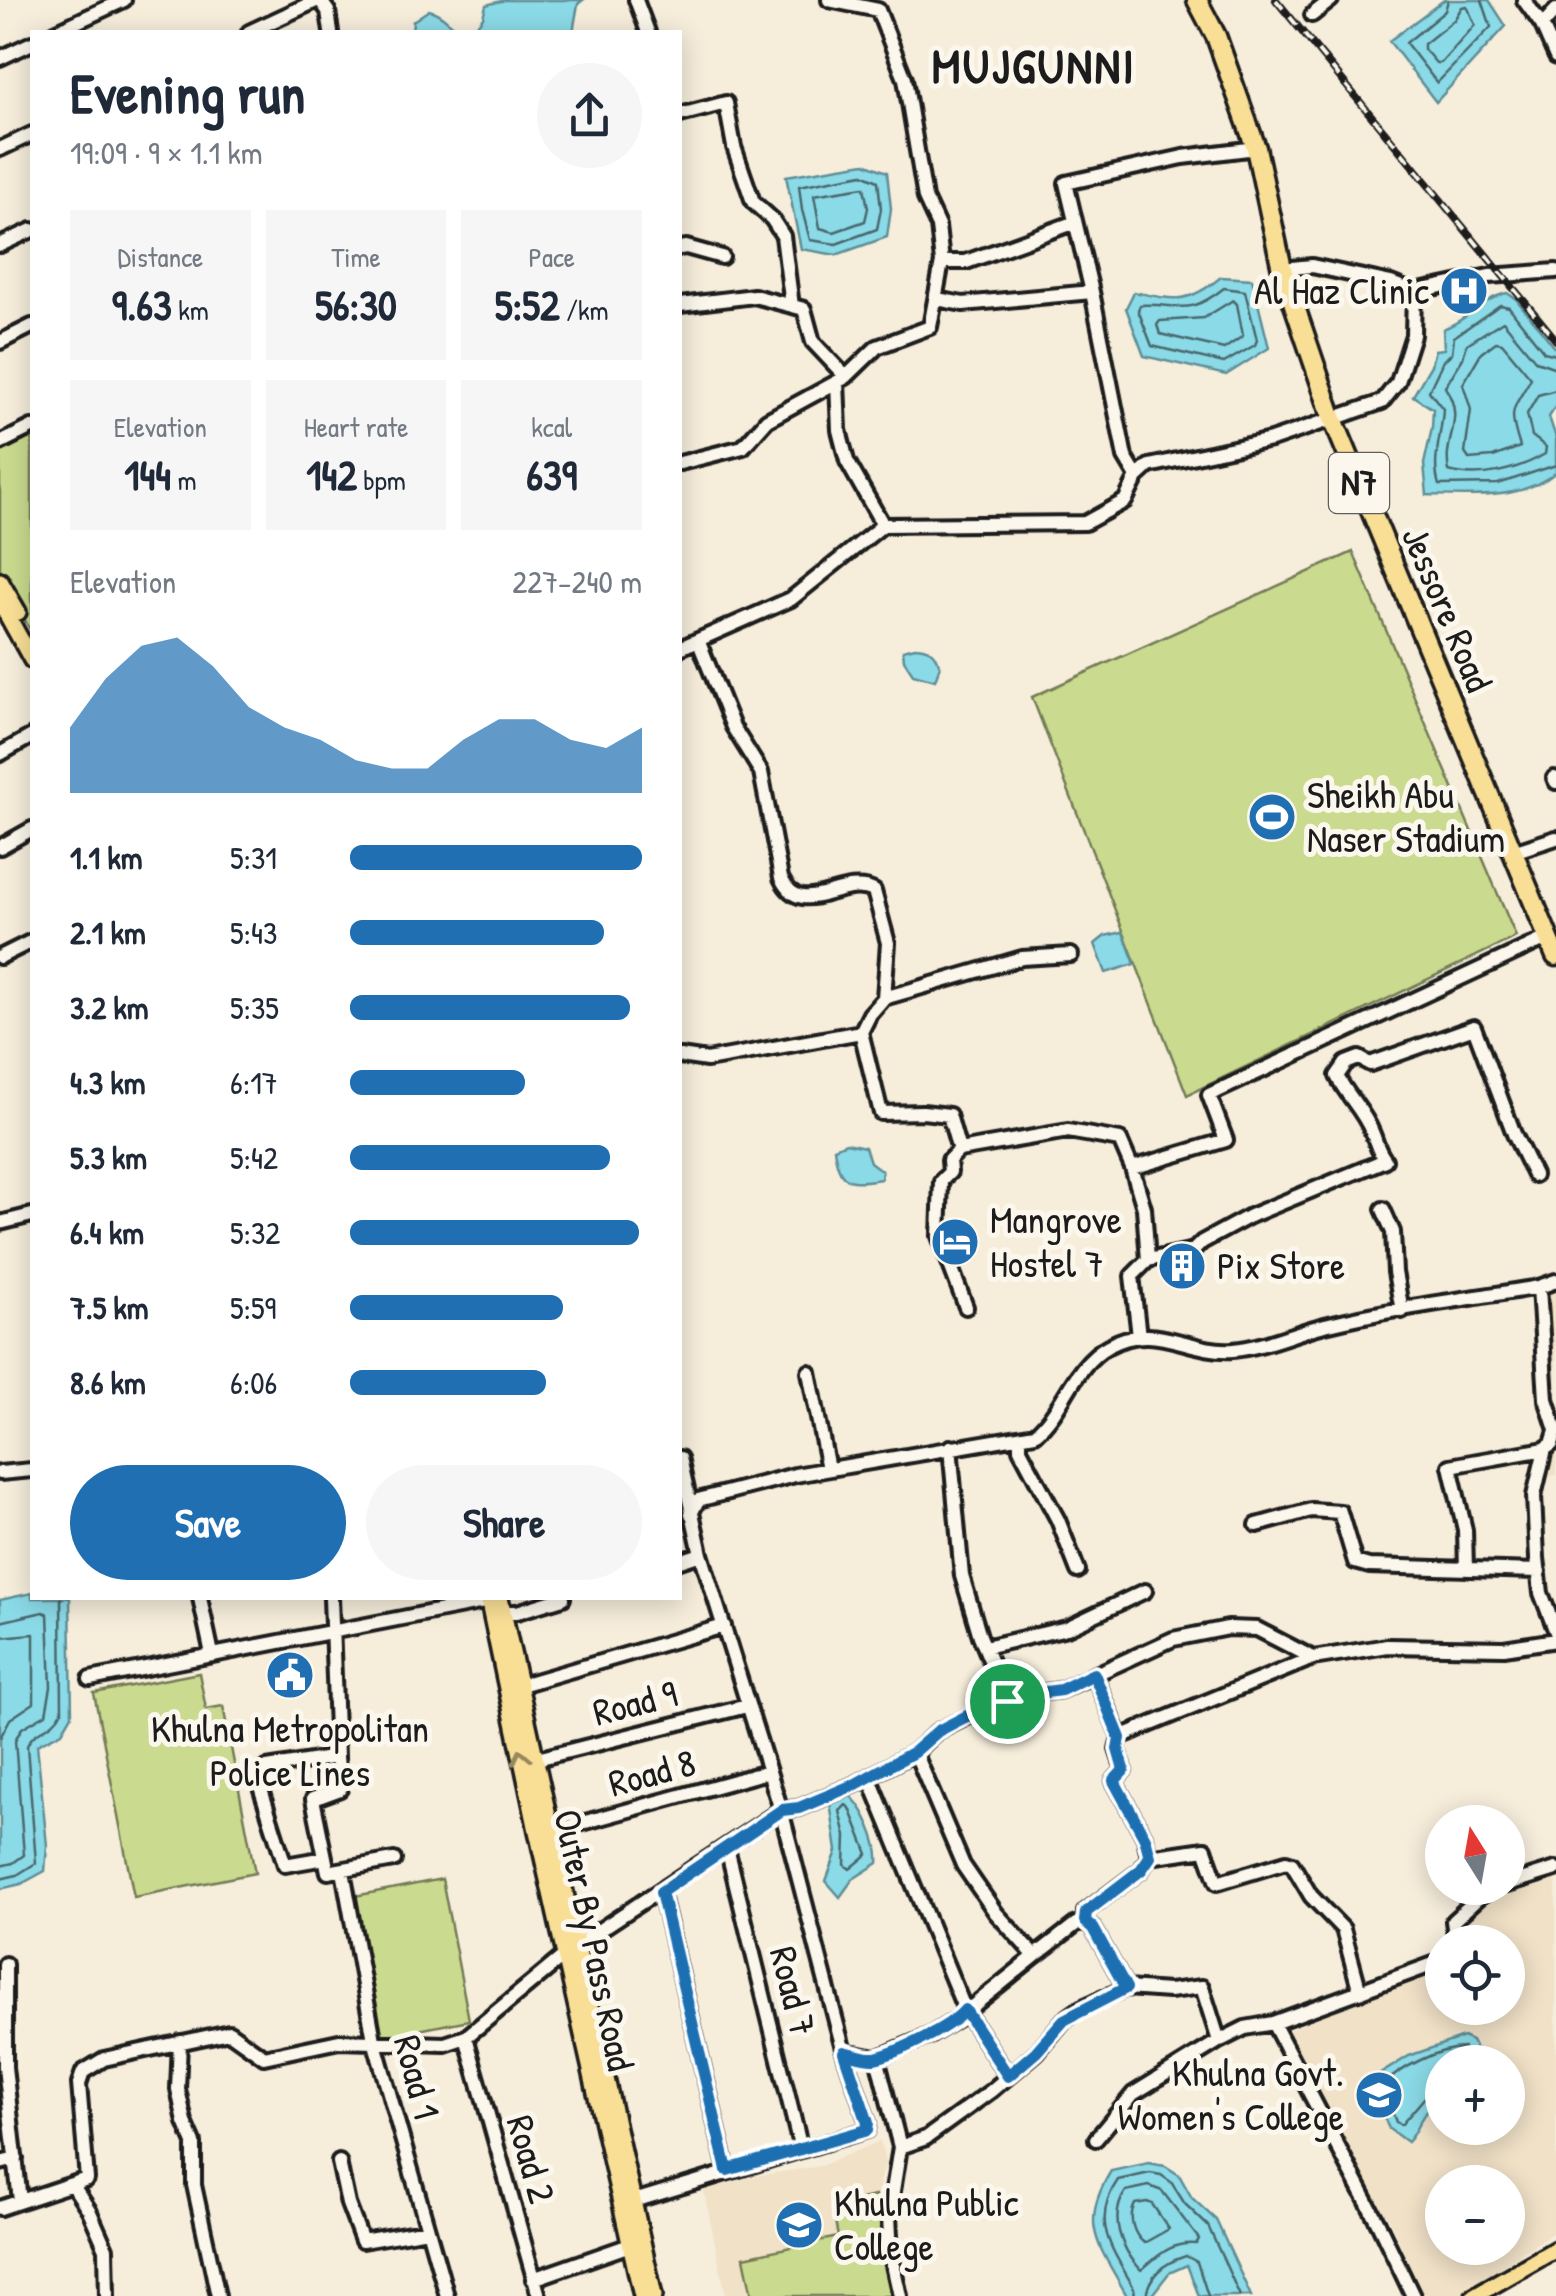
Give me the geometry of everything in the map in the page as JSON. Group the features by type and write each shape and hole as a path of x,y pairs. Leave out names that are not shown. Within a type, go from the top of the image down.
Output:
{"highway":[{"name":"Jessore Road","path":"1197,0 1216,36 1256,148 1282,269 1332,419 1556,956"}],"main road":[{"path":"0,580 30,635"},
{"path":"0,602 30,656"},
{"name":"Outer By Pass Road","path":"495,1602 521,1685 553,1831 571,1950 654,2296"},
{"name":"Outer By Pass Road","path":"495,1602 642,2296"},
{"path":"1474,2296 1556,2249"},
{"path":"1490,2296 1556,2258"}],"street":[{"path":"58,30 124,0"},
{"path":"253,30 319,0 328,11 331,30"},
{"path":"636,0 647,30"},
{"path":"682,462 743,447 767,420 842,379 877,346 930,327 942,262 938,226 925,198 904,79 878,10 829,0"},
{"path":"1312,15 1331,0"},
{"path":"1524,0 1542,25 1556,57"},
{"path":"1542,25 1556,10"},
{"path":"0,58 30,44"},
{"path":"682,114 726,103 734,147 753,202 772,218 782,236 792,306"},
{"path":"0,149 30,135"},
{"path":"1136,477 1125,457 1066,183 1166,160 1256,148"},
{"path":"942,262 966,262 1073,223"},
{"path":"0,246 30,231"},
{"path":"682,248 722,258"},
{"path":"1282,269 1312,266 1391,283 1414,292 1489,276 1556,271"},
{"path":"937,299 962,304 1092,292"},
{"path":"682,647 792,599 884,525 1085,523 1125,501 1136,477 1149,466 1270,440 1382,402 1398,382 1413,335 1414,292"},
{"path":"682,305 754,296 804,310 813,342 842,379 839,430 847,461 884,525"},
{"path":"0,342 30,327"},
{"path":"0,444 30,428"},
{"path":"698,640 733,728 761,772 787,889 795,896 808,898 850,887 874,891 888,942 884,998"},
{"path":"1,751 30,737"},
{"path":"0,846 30,830"},
{"path":"1513,852 1556,838"},
{"path":"1132,1168 1226,1140 1209,1095 1549,937"},
{"path":"0,957 30,942"},
{"path":"959,1150 950,1115 881,1114 861,1032 870,1014 884,998 1022,958 1071,955"},
{"path":"1139,1336 1132,1276 1148,1260 1194,1250 1250,1216 1385,1160 1374,1145 1374,1135 1358,1106 1337,1076 1346,1063 1359,1058 1370,1064 1474,1027 1514,1134 1534,1174"},
{"path":"682,1056 707,1060 861,1032"},
{"path":"966,1307 939,1236 941,1181 950,1172 949,1160 959,1150 1068,1131 1120,1140 1144,1208 1148,1260"},
{"path":"1383,1209 1394,1232 1395,1272 1402,1311"},
{"path":"0,1222 30,1215"},
{"path":"691,1514 698,1500 828,1469 1020,1438 1042,1428 1103,1348 1139,1336 1167,1336 1207,1350 1228,1350 1331,1323 1556,1281"},
{"path":"1466,1569 1465,1530 1450,1466 1544,1449 1552,1444 1556,1431 1546,1399 1540,1287"},
{"path":"809,1372 828,1469"},
{"path":"1020,1438 1020,1448 1058,1520 1078,1571"},
{"path":"950,1448 962,1576 984,1647 1007,1701"},
{"path":"1544,1449 1534,1496 1538,1572 1556,1632"},
{"path":"0,1473 30,1470"},
{"path":"634,2201 867,2130 868,2123 844,2052 782,1810 701,1554 682,1478"},
{"path":"1257,1525 1311,1510 1340,1512 1356,1562 1369,1566 1538,1572"},
{"path":"682,1560 701,1554"},
{"path":"984,1647 1067,1628 1145,1591"},
{"path":"200,1600 212,1654"},
{"path":"331,1600 340,1789 313,1799 328,1872 394,1860"},
{"path":"90,1679 333,1629 495,1602 517,1612 556,1600"},
{"path":"521,1685 724,1626"},
{"path":"0,2208 88,2179 79,2084 82,2072 104,2059 229,2032 264,2057 340,2042 445,2044 466,2037 571,1950 782,1810 799,1808 869,1776 914,1752 938,1731 1007,1701 1061,1690 1174,1639 1228,1628 1256,1629 1313,1658"},
{"path":"1120,1738 1313,1658 1387,1646 1504,1648 1556,1640"},
{"path":"1094,1674 1120,1738 1118,1749 1124,1770 1114,1781 1145,1838 1150,1857"},
{"name":"Road 9","path":"537,1759 747,1706"},
{"path":"914,1752 963,1865 996,1913 1035,1956"},
{"path":"325,1858 285,1864 257,1777 267,1768 338,1757"},
{"name":"Road 8","path":"553,1831 767,1772"},
{"path":"869,1776 965,2010 1008,2076"},
{"name":"Road 7","path":"727,1848 801,2150"},
{"path":"1085,1921 1086,1912 1141,1870 1150,1857 1206,1849 1217,1883 1286,1862 1292,1864 1311,1896 1343,1929 1360,1992"},
{"path":"1525,1879 1556,1869"},
{"name":"Road 1","path":"344,1871 374,2040 447,2296"},
{"path":"661,1892 727,2170"},
{"path":"1454,1925 1453,1921 1471,1905"},
{"path":"844,2052 876,2058 931,2035 957,2020 1076,1924 1085,1921"},
{"path":"1085,1921 1093,1928 1126,1988"},
{"path":"5,1964 4,2067 20,2201"},
{"path":"1096,2139 1133,2094 1219,2041 1245,2028 1273,2024 1425,1967"},
{"path":"900,2147 926,2138 1008,2076 1064,2020 1126,1988 1169,1991 1202,1987 1219,2041"},
{"path":"1273,2024 1413,2296"},
{"name":"Road 2","path":"466,2037 539,2296"},
{"path":"180,2042 178,2089 194,2143 194,2184 218,2296"},
{"path":"876,2058 900,2147 889,2216 891,2256 900,2296"},
{"path":"0,2163 16,2159"},
{"path":"339,2162 362,2242 428,2230"},
{"path":"72,2184 89,2210 106,2249 107,2296"},
{"path":"533,2280 630,2244"}],"shaded area":[{"path":"1556,1286 1556,1475 1534,1478 1533,1454 1546,1443 1531,1295"},
{"name":"Khulna Govt. Women's College","path":"1556,1875 1556,2230 1525,2251 1525,2165 1425,2165 1425,2265 1504,2265 1458,2296 1424,2296 1389,2219 1279,2034 1425,1975 1425,2025 1525,2025 1525,1925 1458,1923 1478,1905 1525,1905 1525,1884"},
{"name":"Khulna Public College","path":"880,2141 886,2165 879,2181 900,2296 726,2296 704,2190 756,2176 821,2166"}],"green space":[{"path":"30,433 30,629 0,575 0,448"},
{"name":"Sheikh Abu Naser Stadium","path":"1353,552 1516,937 1187,1095 1032,697"},
{"path":"199,1673 206,1709 223,1706 255,1873 134,1897 94,1693"},
{"path":"442,1879 469,2020 383,2037 355,1896"},
{"path":"875,2196 896,2296 752,2296 744,2257 838,2237 832,2205"}],"water":[{"path":"505,0 583,0 578,4 573,30 473,30 486,5"},
{"path":"1444,0 1489,0 1506,26 1436,102 1389,41"},
{"path":"429,10 460,30 412,30 413,21"},
{"path":"865,163 887,172 891,209 887,237 836,255 801,249 786,176"},
{"path":"1221,277 1252,279 1269,348 1226,375 1144,356 1126,308 1134,292 1180,298 1199,292"},
{"path":"1507,293 1556,349 1556,406 1549,417 1556,438 1556,472 1511,492 1427,495 1424,464 1433,409 1413,396 1435,350 1444,349 1443,329"},
{"path":"915,647 936,657 940,666 935,680 913,674 904,660 903,650"},
{"path":"1123,932 1135,964 1106,973 1095,944 1105,936"},
{"path":"846,1143 865,1147 870,1162 882,1171 881,1179 853,1181 842,1175 834,1148"},
{"path":"30,1593 30,1600 70,1600 72,1715 62,1732 37,1745 47,1846 45,1871 21,1884 0,1889 0,1600"},
{"path":"847,1793 870,1825 878,1863 853,1879 840,1897 826,1881 837,1851 830,1802"},
{"path":"1463,2037 1474,2045 1440,2045"},
{"path":"1425,2050 1425,2114 1407,2142 1389,2129 1369,2081"},
{"path":"1149,2163 1165,2166 1179,2175 1192,2198 1216,2220 1251,2296 1199,2296 1187,2265 1169,2273 1151,2296 1127,2296 1101,2249 1094,2222 1095,2207 1111,2171"}],"railway":[{"path":"1276,0 1556,340"}],"place":[{"name":"Al Haz Clinic","path":"1464,291"},
{"name":"Sheikh Abu Naser Stadium","path":"1272,817"},
{"name":"Mangrove Hostel 7","path":"955,1242"},
{"name":"Pix Store","path":"1182,1266"},
{"name":"Khulna Metropolitan Police Lines","path":"290,1675"},
{"name":"Khulna Govt. Women's College","path":"1379,2095"},
{"name":"Khulna Public College","path":"799,2225"}],"district":[{"name":"MUJGUNNI","path":"1034,66"}],"route":[{"path":"1094,1674 1120,1738 1118,1749 1124,1770 1114,1781 1145,1838 1150,1857 1141,1870 1086,1912 1085,1921 1093,1928 1126,1988 1064,2020 1008,2076 965,2010 957,2020 931,2035 876,2058 844,2052 867,2130 727,2170 661,1892 782,1810 799,1808 856,1784 914,1752 938,1731 1007,1701 1061,1690 1094,1674"}]}
